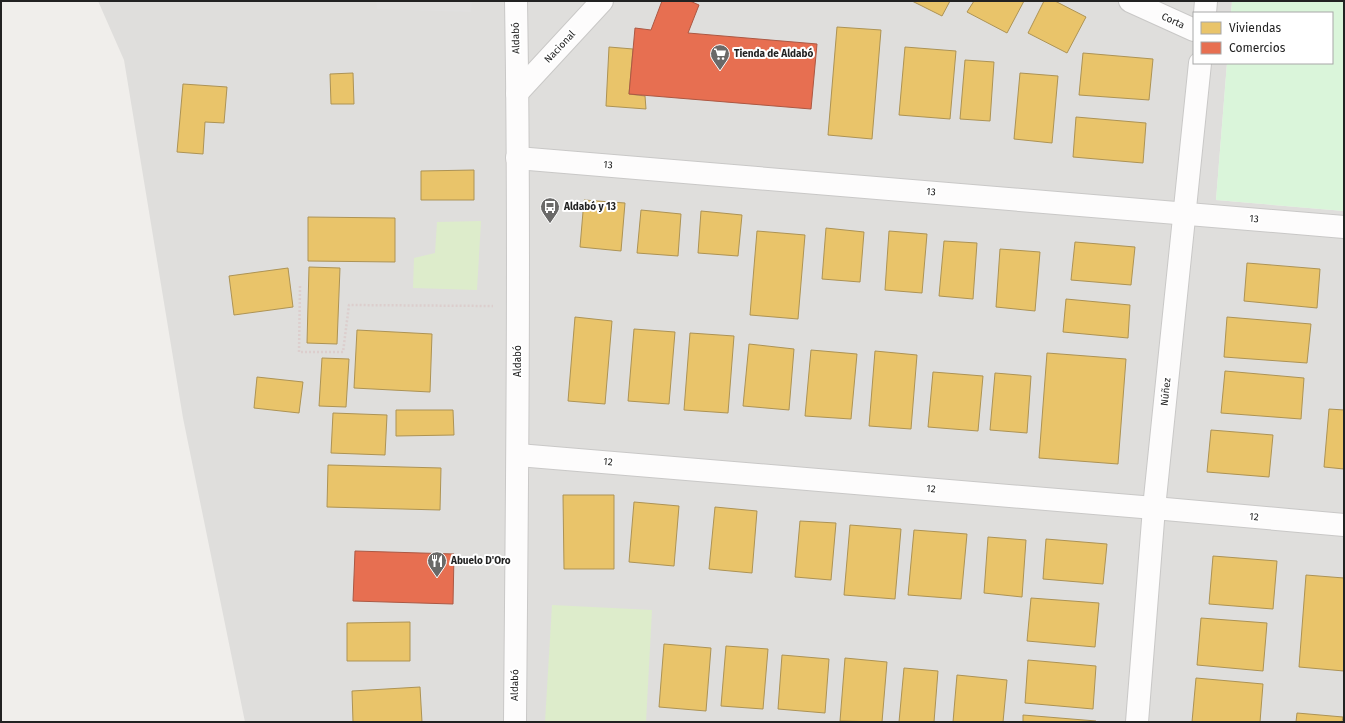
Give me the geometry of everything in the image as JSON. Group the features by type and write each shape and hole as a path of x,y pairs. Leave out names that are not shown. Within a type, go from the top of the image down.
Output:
{"street":[{"name":"Aldabó","path":"515,722 518,455 518,158 516,1"},
{"name":"Nacional","path":"517,93 602,1"},
{"name":"Corta","path":"1130,1 1193,30"},
{"path":"1205,12 1206,1"},
{"name":"Núñez","path":"1137,722 1154,508 1200,64"},
{"name":"13","path":"518,158 1344,227"},
{"name":"12","path":"518,455 1344,525"}],"path":[{"path":"300,286 299,352 343,352 349,305 518,306"}],"shaded area":[{"path":"98,1 1232,1 1231,12 1193,12 1193,64 1227,64 1216,200 1344,211 1344,722 245,722 183,418 124,60"},
{"path":"376,1 472,1 471,12 377,9"}],"green space":[{"path":"1232,1 1344,1 1344,211 1216,200 1227,64 1333,64 1333,12 1231,12"},
{"path":"481,221 477,290 413,288 414,258 435,253 437,222"},
{"path":"552,605 652,610 646,722 545,722"}],"building: Viviendas":[{"path":"912,1 950,1 942,16"},
{"path":"974,1 1024,1 1007,33 967,12"},
{"path":"1044,1 1055,1 1086,17 1067,53 1028,33"},
{"path":"837,27 881,30 872,139 828,135"},
{"path":"609,47 633,49 629,94 645,96 646,109 606,106"},
{"path":"905,47 956,51 950,119 899,115"},
{"path":"1083,53 1153,59 1149,100 1079,95"},
{"path":"965,60 994,62 990,121 960,119"},
{"path":"353,73 354,104 331,104 330,74"},
{"path":"1020,73 1058,76 1052,143 1014,139"},
{"path":"183,84 227,87 224,123 205,122 203,154 177,152"},
{"path":"1076,117 1146,123 1143,163 1073,157"},
{"path":"474,170 474,200 421,200 421,171"},
{"path":"584,200 625,203 621,251 580,247"},
{"path":"641,210 681,214 678,256 637,253"},
{"path":"701,211 742,215 738,256 698,253"},
{"path":"308,217 395,218 395,262 308,261"},
{"path":"826,228 864,232 860,282 822,279"},
{"path":"757,231 805,235 798,319 750,315"},
{"path":"889,231 927,234 922,293 885,290"},
{"path":"944,241 977,243 973,299 939,296"},
{"path":"1075,242 1135,247 1131,285 1071,280"},
{"path":"1000,249 1040,252 1035,311 996,307"},
{"path":"1247,263 1320,269 1317,308 1244,301"},
{"path":"309,267 340,268 337,344 307,343"},
{"path":"288,268 293,307 234,315 229,276"},
{"path":"1066,299 1130,305 1128,338 1063,332"},
{"path":"575,317 612,321 605,404 568,401"},
{"path":"1227,317 1311,324 1307,363 1224,357"},
{"path":"634,329 675,332 669,404 628,401"},
{"path":"357,330 432,334 430,392 354,388"},
{"path":"690,333 734,336 728,413 684,410"},
{"path":"749,344 794,349 789,410 743,406"},
{"path":"811,350 857,354 851,419 805,416"},
{"path":"875,351 917,355 911,429 869,426"},
{"path":"1047,353 1126,359 1118,464 1039,458"},
{"path":"322,358 349,359 346,407 319,406"},
{"path":"1225,371 1304,378 1301,419 1221,413"},
{"path":"933,372 983,376 978,431 928,427"},
{"path":"995,373 1031,376 1027,433 990,430"},
{"path":"257,377 303,382 299,413 254,408"},
{"path":"1329,409 1344,410 1344,469 1324,467"},
{"path":"396,410 453,410 454,435 396,436"},
{"path":"333,413 387,415 385,455 331,453"},
{"path":"1211,430 1273,435 1269,477 1207,472"},
{"path":"328,465 441,468 440,510 327,507"},
{"path":"563,495 614,495 614,569 564,569"},
{"path":"634,502 679,506 674,566 629,562"},
{"path":"715,507 757,511 752,573 709,569"},
{"path":"800,521 836,523 831,580 795,577"},
{"path":"850,525 901,529 895,599 844,595"},
{"path":"914,530 967,534 961,599 908,595"},
{"path":"988,537 1026,540 1022,597 984,593"},
{"path":"1046,539 1107,544 1103,584 1043,579"},
{"path":"1213,556 1277,561 1273,609 1209,604"},
{"path":"1306,575 1344,578 1344,671 1299,667"},
{"path":"1031,598 1099,603 1095,647 1027,641"},
{"path":"1201,618 1267,623 1263,671 1197,665"},
{"path":"410,622 410,661 347,661 347,623"},
{"path":"664,644 711,648 706,711 659,707"},
{"path":"726,646 768,649 763,709 721,706"},
{"path":"782,655 829,659 825,713 778,709"},
{"path":"845,658 887,662 882,722 840,721"},
{"path":"1028,660 1096,666 1093,709 1025,703"},
{"path":"904,668 938,671 934,722 899,722"},
{"path":"957,675 1007,680 1003,722 953,722"},
{"path":"1196,678 1263,684 1260,722 1192,722"},
{"path":"420,687 422,722 353,722 352,691"},
{"path":"1297,713 1343,717 1342,722 1296,722"},
{"path":"1023,715 1096,721 1096,722 1023,722"}],"building: Comercios":[{"path":"662,1 690,1 699,5 688,33 817,44 811,109 629,94 635,28 651,30"},
{"path":"355,551 454,554 453,604 353,601"}],"place":[{"name":"Tienda de Aldabó","path":"720,71"},
{"name":"Aldabó y 13","path":"550,224"},
{"name":"Abuelo D'Oro","path":"437,578"}]}
